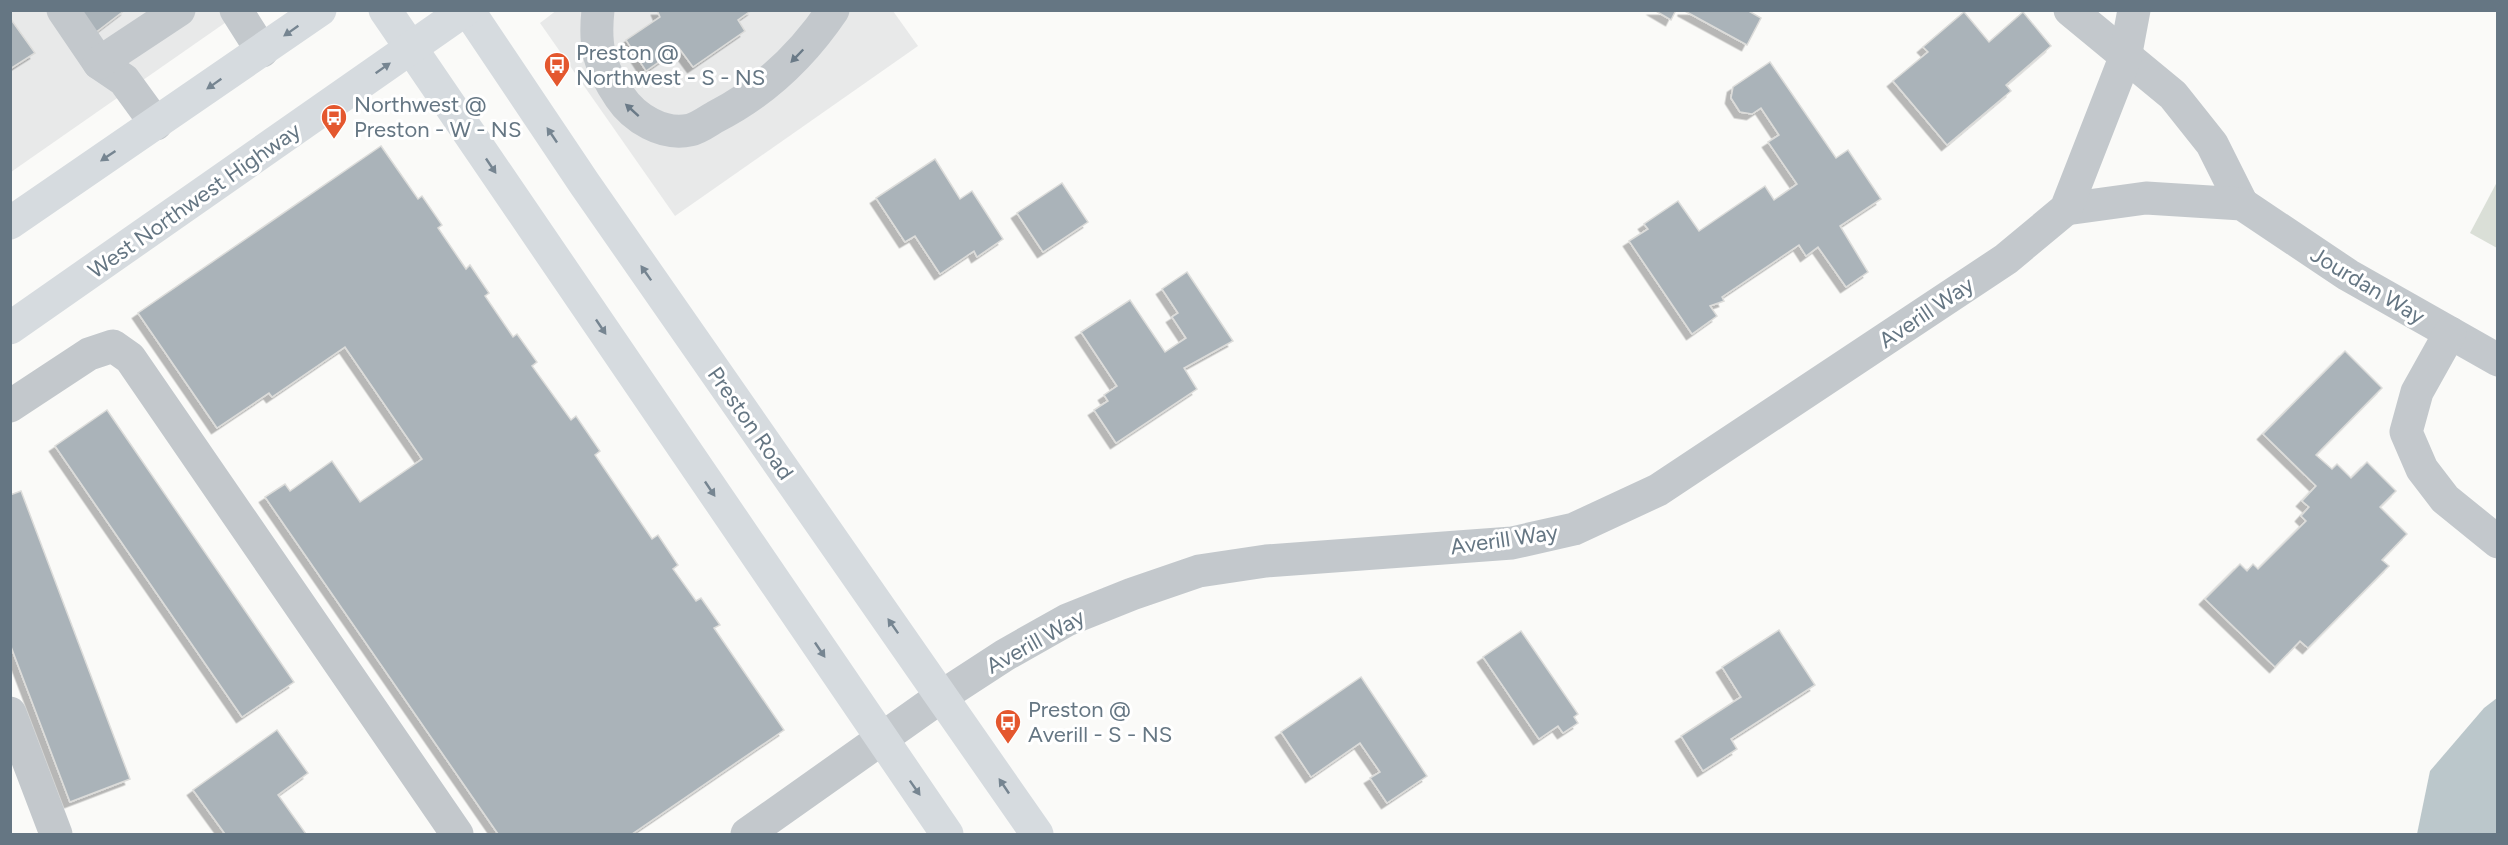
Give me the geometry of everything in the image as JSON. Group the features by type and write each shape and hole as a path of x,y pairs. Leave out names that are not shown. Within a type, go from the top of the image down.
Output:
{"main road":[{"path":"10,223 320,10"},
{"path":"385,10 882,741 948,834"},
{"name":"West Northwest Highway","path":"10,328 466,10"},
{"name":"Preston Road","path":"466,10 1037,834"}],"street":[{"path":"63,10 99,63 124,80 156,124"},
{"path":"236,10 262,51"},
{"path":"598,10 595,40 598,52 606,75 629,111 659,128 690,130 731,109 781,74 814,39 833,10"},
{"name":"Jourdan Way","path":"2070,10 2125,58 2173,95 2212,144 2242,204 2348,276 2498,360"},
{"name":"Averill Way","path":"747,834 882,741 942,696 1067,620 1132,594 1199,571 1266,561 1512,543 1574,529 1658,490 2006,259 2066,209 2125,58 2134,10"},
{"path":"99,63 156,16"},
{"path":"2066,209 2146,198 2242,204"},
{"path":"2450,333 2417,392 2406,432 2422,469 2445,500 2498,542"},
{"path":"10,406 88,354 113,346 130,358 458,834"},
{"path":"10,714 56,834"}],"shaded area":[{"path":"557,10 893,11 918,46 675,216 540,23"},
{"path":"11,11 242,11 11,172"},
{"path":"2497,182 2497,248 2470,233"},
{"path":"2497,698 2497,834 2417,834 2430,771 2484,708"}],"building":[{"path":"79,10 125,10 95,33"},
{"path":"657,10 752,10 738,20 745,31 693,67 679,48 646,71 626,40 660,17"},
{"path":"1654,10 1676,10 1671,20"},
{"path":"1683,10 1747,10 1761,18 1747,45"},
{"path":"1964,12 1989,42 2023,12 2051,46 2006,85 2011,91 1947,145 1893,81 1928,52 1923,47"},
{"path":"10,18 35,53 10,69"},
{"path":"1770,62 1836,158 1848,150 1881,199 1840,226 1868,272 1846,287 1818,247 1806,256 1799,245 1722,297 1724,301 1710,306 1717,316 1692,334 1629,241 1648,229 1644,224 1678,201 1699,231 1765,186 1774,200 1797,184 1768,142 1779,135 1761,108 1752,114 1740,112 1731,98 1733,87"},
{"path":"381,146 418,199 422,196 442,225 438,228 466,269 470,265 489,293 485,296 513,337 517,334 537,362 532,366 571,420 576,416 600,451 595,455 652,539 658,535 678,565 673,569 696,601 701,598 720,625 714,628 784,730 632,834 498,834 265,497 285,484 290,491 332,461 360,502 422,459 345,347 272,397 269,393 217,428 138,313"},
{"path":"935,159 960,199 972,191 1003,239 977,257 974,251 940,274 915,236 905,242 876,198"},
{"path":"1062,183 1088,222 1043,252 1017,213"},
{"path":"1187,272 1233,341 1184,368 1197,389 1116,443 1094,410 1108,401 1104,395 1117,386 1081,332 1130,300 1165,352 1186,338 1172,317 1178,313 1162,289"},
{"path":"2345,351 2382,388 2316,455 2332,469 2337,464 2351,478 2367,462 2396,491 2380,507 2407,534 2382,560 2389,566 2308,648 2300,641 2275,667 2205,599 2240,564 2247,571 2253,564 2258,569 2306,521 2301,516 2309,507 2302,501 2316,486 2263,434"},
{"path":"107,410 294,682 242,717 55,446"},
{"path":"21,491 130,779 70,802 10,644 10,495"},
{"path":"1779,630 1815,685 1731,739 1737,749 1703,771 1681,736 1741,697 1722,667"},
{"path":"1521,631 1578,714 1574,717 1578,723 1563,733 1558,726 1539,739 1483,657"},
{"path":"1361,677 1427,776 1387,803 1370,778 1380,772 1360,743 1311,777 1281,732"},
{"path":"277,730 308,773 278,795 306,834 225,834 193,790"}],"place":[{"name":"Preston @ Northwest - S - NS","path":"557,88"},
{"name":"Northwest @ Preston - W - NS","path":"334,140"},
{"name":"Preston @ Averill - S - NS","path":"1008,745"}]}
